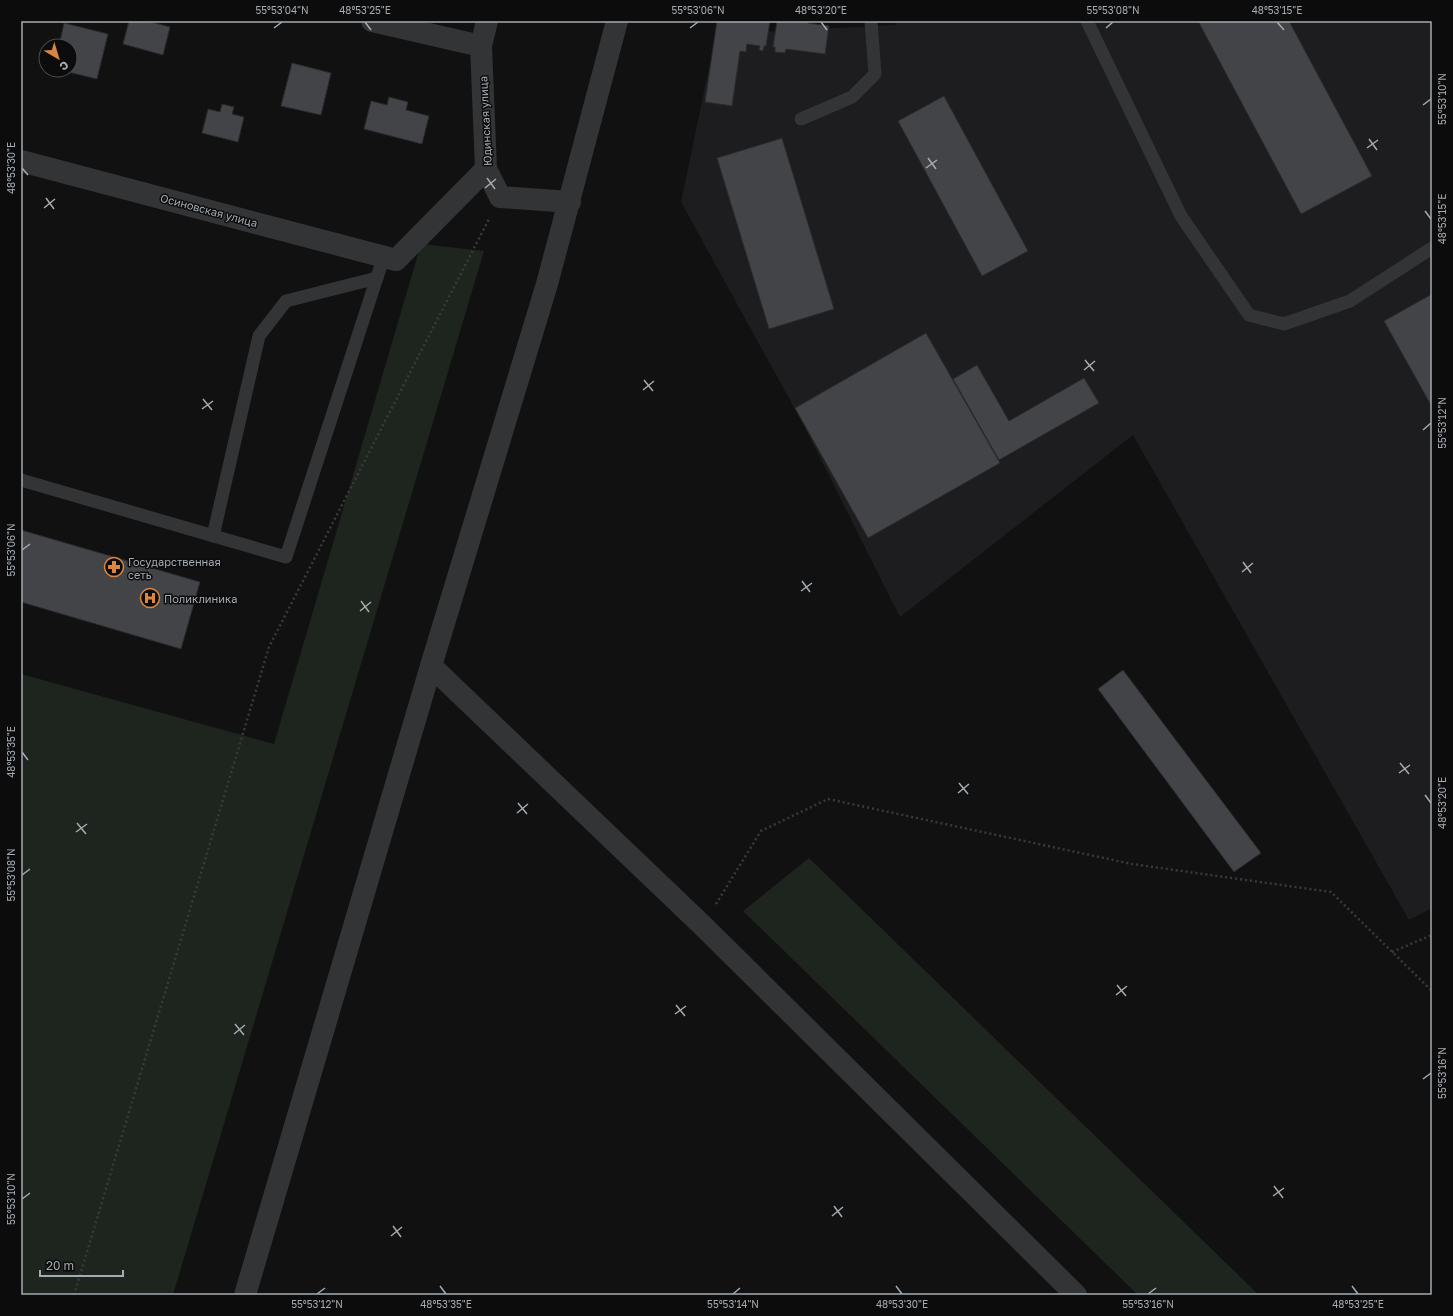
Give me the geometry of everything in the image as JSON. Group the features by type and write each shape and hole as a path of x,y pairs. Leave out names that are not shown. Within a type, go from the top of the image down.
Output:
{"street":[{"path":"372,21 481,46"},
{"name":"Юдинская улица","path":"488,21 481,46 486,170 500,197"},
{"path":"245,1295 431,666 547,284 617,21"},
{"name":"Осиновская улица","path":"21,161 390,258"},
{"path":"390,258 486,170"},
{"path":"500,197 570,202"},
{"path":"431,666 702,925 1076,1295"}],"lane":[{"path":"801,119 852,97 875,74 872,21"},
{"path":"1087,21 1181,216 1249,315 1284,324 1350,301 1432,248"},
{"path":"21,480 286,557 377,278 390,258"},
{"path":"213,536 259,336 286,300 377,278"}],"path":[{"path":"74,1295 269,648 500,197"},
{"path":"702,925 761,831 828,799 1132,864 1331,892 1432,991"},
{"path":"1392,952 1432,935"}],"shaded area":[{"path":"894,21 1432,21 1432,908 1409,920 1133,435 900,617 802,422 681,202 716,34 896,25"},
{"path":"421,244 484,251 173,1295 21,1295 21,674 274,744"},
{"path":"809,858 1259,1295 1138,1295 743,911"}],"building":[{"path":"129,21 147,21 170,27 163,55 123,44"},
{"path":"717,21 770,21 766,46 764,46 763,51 759,50 760,46 747,44 746,52 740,51 732,106 705,102"},
{"path":"777,21 808,21 808,23 829,26 825,54 786,49 785,53 775,52 775,47 773,47"},
{"path":"1198,21 1289,21 1372,176 1301,214"},
{"path":"64,23 108,34 97,79 78,74 78,38 61,38"},
{"path":"292,63 331,73 321,115 281,106"},
{"path":"944,96 1028,251 982,276 898,121"},
{"path":"389,97 408,102 406,110 429,116 422,144 364,129 371,101 387,105"},
{"path":"222,104 234,107 232,114 244,117 238,142 202,133 208,109 220,112"},
{"path":"782,138 834,309 769,329 717,158"},
{"path":"1432,294 1432,407 1384,321"},
{"path":"926,333 1000,463 868,538 795,408"},
{"path":"977,365 1009,421 1084,378 1099,403 999,460 953,379"},
{"path":"21,530 200,582 181,649 21,602"},
{"path":"1123,670 1261,853 1234,872 1098,689"}],"place":[{"name":"Государственная сеть","path":"114,567"},
{"name":"Поликлиника","path":"150,598"}]}
